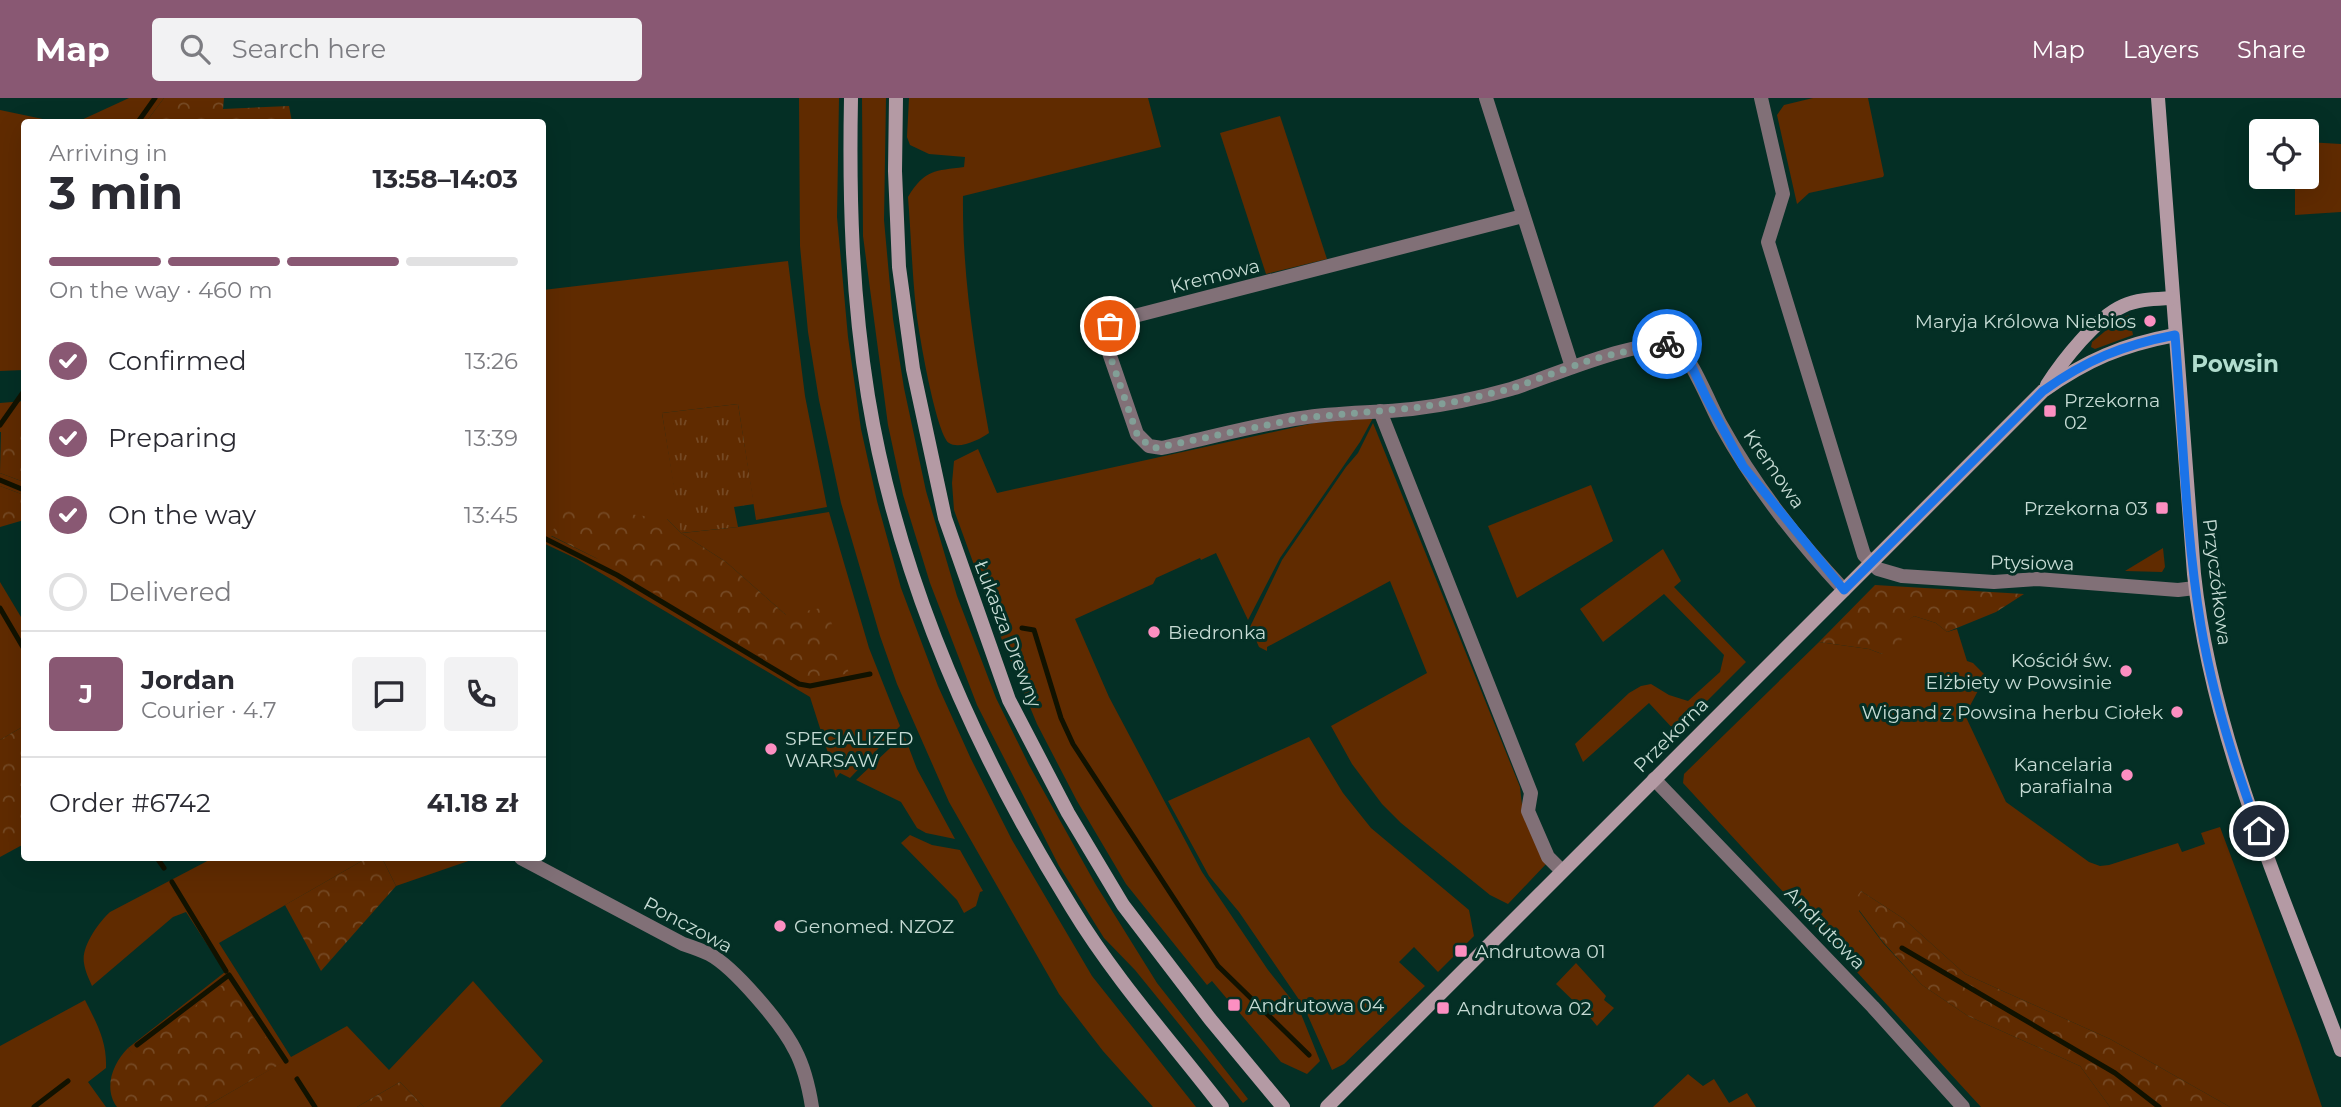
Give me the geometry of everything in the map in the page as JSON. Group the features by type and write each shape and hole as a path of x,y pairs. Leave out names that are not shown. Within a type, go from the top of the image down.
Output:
{"street":[{"path":"851,98 849,196 852,258 868,398 908,561 937,646 994,774 1072,909 1222,1107"},
{"name":"Łukasza Drewny","path":"895,98 899,267 914,369 945,518 1009,700 1068,813 1123,905 1210,1019 1283,1107"},
{"path":"1486,98 1572,367"},
{"path":"1762,98 1783,194 1768,242 1860,550 1871,563"},
{"name":"Przyczółkowa","path":"2158,98 2195,588 2209,667 2225,735 2341,1050"},
{"name":"Kremowa","path":"1523,216 1115,321 1108,329 1106,344 1137,434 1149,446 1162,447 1301,418 1426,406 1510,389 1593,359 1653,345 1669,345 1683,352 1743,466 1844,590"},
{"name":"Przekorna","path":"2043,391 2057,369 2111,313 2136,302 2172,298"},
{"name":"Przekorna","path":"1327,1107 2043,391 2074,369 2097,358 2142,341 2175,335"},
{"path":"1380,411 1531,793 1528,811 1548,857 1562,871"},
{"name":"Ptysiowa","path":"1871,563 1887,572 1902,576 1994,582 2037,579 2178,590 2195,588"},
{"name":"Andrutowa","path":"1654,779 1874,1007 1963,1107"},
{"name":"Ponczowa","path":"527,861 722,963 761,1002 795,1050 812,1107"}],"green space":[{"path":"129,98 164,98 148,119 84,119"},
{"path":"164,98 224,98 223,109 289,106 291,119 148,119"},
{"path":"799,98 839,98 837,217 848,337 861,429 901,588 938,686 1012,840 1092,976 1196,1107 1153,1107 1103,1051 1059,994 949,802 897,684 841,503 819,400 808,332 800,246"},
{"path":"862,98 886,98 884,220 893,319 904,388 926,491 957,596 996,698 1029,765 1096,885 1157,983 1248,1099 1243,1103 1135,970 1104,938 1059,866 977,705 930,583 903,495 888,425 863,236"},
{"path":"909,98 1148,98 1161,147 963,196 967,286 989,433 975,441 958,445 949,443 944,435 928,380 916,309 908,197 926,176 945,169 964,167 965,157 929,154 910,145 907,137"},
{"path":"1813,98 1868,98 1884,175 1809,193 1797,204 1777,115 1784,105"},
{"path":"0,110 43,119 21,119 21,370 0,371"},
{"path":"1280,116 1327,259 1266,274 1220,133"},
{"path":"2319,143 2341,144 2341,212 2295,215 2295,189 2319,189"},
{"path":"788,261 805,396 827,507 756,520 738,404 662,413 682,533 829,512 869,648 900,726 850,778 840,773 836,778 810,697 577,559 546,544 546,290","holes":["667,519 681,533 726,562 786,615 596,558 551,536"]},
{"path":"2129,315 2133,335 2095,349 2091,347 2092,342 2121,318"},
{"path":"21,401 21,431 0,432 0,403"},
{"path":"738,404 754,504 734,507 738,527 681,533 662,413"},
{"path":"1373,418 1360,442 1280,558 1248,620 1216,553 1156,578 1153,584 1075,619 1109,697 1202,872 1268,970 1299,1009 1320,1061 1307,1074 1281,1062 1238,1011 1240,1008 1232,998 1228,1000 1212,981 1207,985 1126,884 1077,801 1037,724 997,628 954,510 954,461 978,449 997,493 1314,423"},
{"path":"1373,423 1520,787 1523,814 1547,863 1508,904 1490,895 1401,823 1382,804 1352,764 1331,726 1427,673 1390,581 1267,647 1267,651 1259,647 1250,627 1282,560 1358,453"},
{"path":"1,430 21,431 21,481 0,473"},
{"path":"0,473 21,481 21,494 0,486"},
{"path":"1591,485 1613,541 1517,598 1488,526"},
{"path":"0,486 21,494 21,521 0,527"},
{"path":"568,506 667,519 681,533 726,562 786,615 826,607 849,673 820,680 801,681 596,558 550,535"},
{"path":"2163,548 2165,567 2162,572 2125,571"},
{"path":"1663,549 1681,581 1674,587 1746,662 1676,732 1649,703 1583,762 1575,744 1629,693 1651,684 1669,695 1688,701 1720,672 1724,655 1664,594 1603,642 1580,609"},
{"path":"0,582 21,617 21,728 0,740"},
{"path":"1875,585 2024,594 1996,612 1947,632 1936,623 1914,616 1905,623 1901,642 1882,654 1869,649 1819,642"},
{"path":"1914,616 1936,623 1947,632 1957,629 1967,661 1973,663 1986,676 1965,715 2006,802 2089,862 2100,866 2109,865 2178,843 2182,852 2205,844 2201,833 2220,827 2322,1107 2230,1107 2110,1039 1965,974 1904,919 1861,891 1859,911 1883,943 1922,985 1968,1016 2080,1066 2110,1107 1981,1107 1683,783 1684,774 1819,642 1869,649 1882,654 1905,622"},
{"path":"21,728 21,846 0,857 0,740"},
{"path":"904,735 917,769 955,839 926,833 917,828 901,802 856,780"},
{"path":"1309,737 1343,793 1371,828 1469,910 1474,936 1438,972 1414,947 1399,962 1425,986 1344,1064 1332,1070 1304,1007 1239,912 1209,876 1168,801"},
{"path":"910,835 932,845 960,850 983,891 980,892 976,906 964,913 957,900 901,843"},
{"path":"207,861 362,861 219,943 291,1057 347,1026 389,1070 473,981 543,1061 500,1107 424,1107 400,1082 357,1107 205,1107 281,1063 133,1055 128,1048 225,972 186,912 173,917 92,986 85,969 85,950 100,922 110,912"},
{"path":"362,861 384,861 396,886 321,971 285,905"},
{"path":"384,861 468,861 396,886"},
{"path":"1861,891 1904,919 1965,974 2110,1039 2230,1107 2110,1107 2080,1066 1968,1016 1922,985 1883,942 1859,910 1856,898"},
{"path":"1576,963 1606,996 1604,1000 1614,1008 1597,1026 1556,984"},
{"path":"229,980 282,1063 205,1107 117,1107 110,1084 114,1068 128,1048 133,1054"},
{"path":"85,1000 100,1033 106,1058 106,1068 88,1082 106,1107 0,1107 0,1046"},
{"path":"1688,1074 1703,1086 1714,1079 1729,1103 1747,1093 1756,1107 1653,1107"},
{"path":"400,1082 424,1107 357,1107"}],"waterway":[{"path":"140,119 155,98"},
{"path":"0,425 21,395"},
{"path":"0,480 21,489"},
{"path":"546,539 617,575 799,684 810,686 870,674"},
{"path":"0,608 21,644"},
{"path":"1022,628 1034,630 1061,718 1073,744 1218,966 1309,1055"},
{"path":"159,861 164,868"},
{"path":"172,882 226,971"},
{"path":"1902,948 2115,1073 2159,1107"},
{"path":"137,1045 229,975 286,1061"},
{"path":"297,1079 315,1107"},
{"path":"34,1107 68,1081"}],"way so far":[{"path":"1110,326 1106,344 1137,434 1140,439 1155,448 1301,418 1454,402 1510,389 1593,359 1667,344"}],"place":[{"name":"Maryja Królowa Niebios","path":"2150,321"},
{"name":"Przekorna 02","path":"2050,411"},
{"name":"Przekorna 03","path":"2162,508"},
{"name":"Biedronka","path":"1154,632"},
{"name":"Kościół św. Elżbiety w Powsinie","path":"2126,671"},
{"name":"Wigand z Powsina herbu Ciołek","path":"2177,712"},
{"name":"SPECIALIZED WARSAW","path":"771,749"},
{"name":"Kancelaria parafialna","path":"2127,775"},
{"name":"Genomed. NZOZ","path":"780,926"},
{"name":"Andrutowa 01","path":"1461,951"},
{"name":"Andrutowa 04","path":"1234,1005"},
{"name":"Andrutowa 02","path":"1443,1008"}],"district":[{"name":"Powsin","path":"2235,364"}],"route":[{"path":"1667,344 1677,347 1687,356 1743,466 1844,590 2043,391 2074,369 2097,358 2142,341 2175,335 2194,574 2201,629 2225,735 2259,831"}]}
